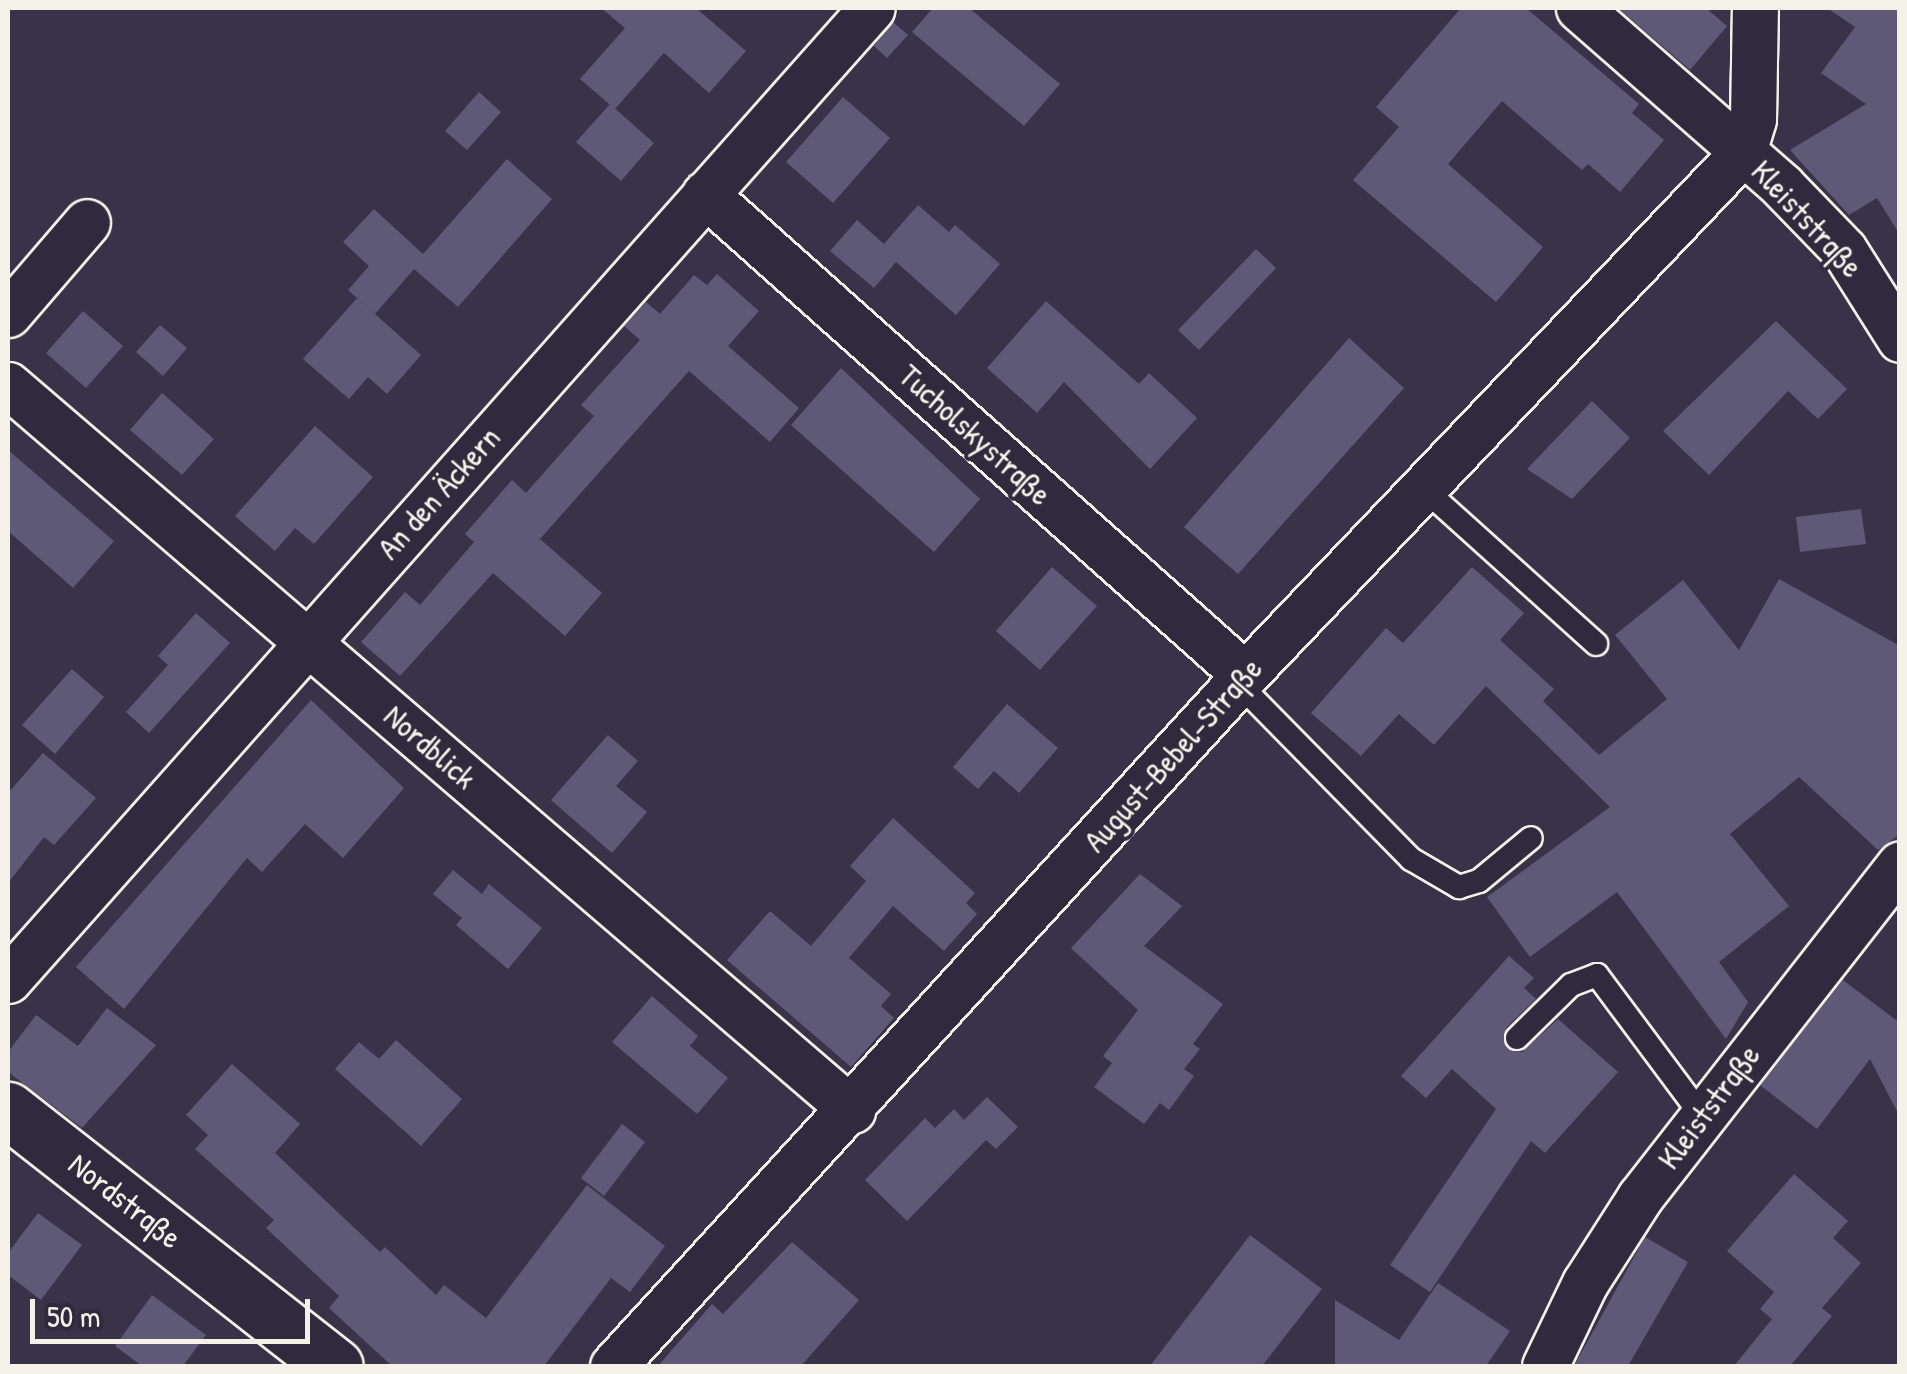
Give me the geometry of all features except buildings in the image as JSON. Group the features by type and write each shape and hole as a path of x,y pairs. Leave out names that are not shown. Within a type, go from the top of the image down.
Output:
{"street":[{"name":"An den Äckern","path":"8,980 872,8"},
{"name":"Kleiststraße","path":"1578,8 1743,152 1887,287 1900,339"},
{"path":"1743,152 1753,118 1755,8"},
{"name":"August-Bebel-Straße","path":"614,1366 852,1110 1241,679 1743,152"},
{"name":"Tucholskystraße","path":"705,194 1241,679"},
{"path":"8,314 87,222"},
{"name":"Nordblick","path":"8,385 852,1110"},
{"name":"Kleiststraße","path":"1544,1366 1585,1283 1702,1116 1900,864"},
{"name":"Nordstraße","path":"8,1110 335,1366"}],"lane":[{"path":"1424,488 1596,644"},
{"path":"1241,679 1410,859 1459,887 1479,881 1531,838"},
{"path":"1518,1038 1571,985 1597,975 1702,1116"}]}
